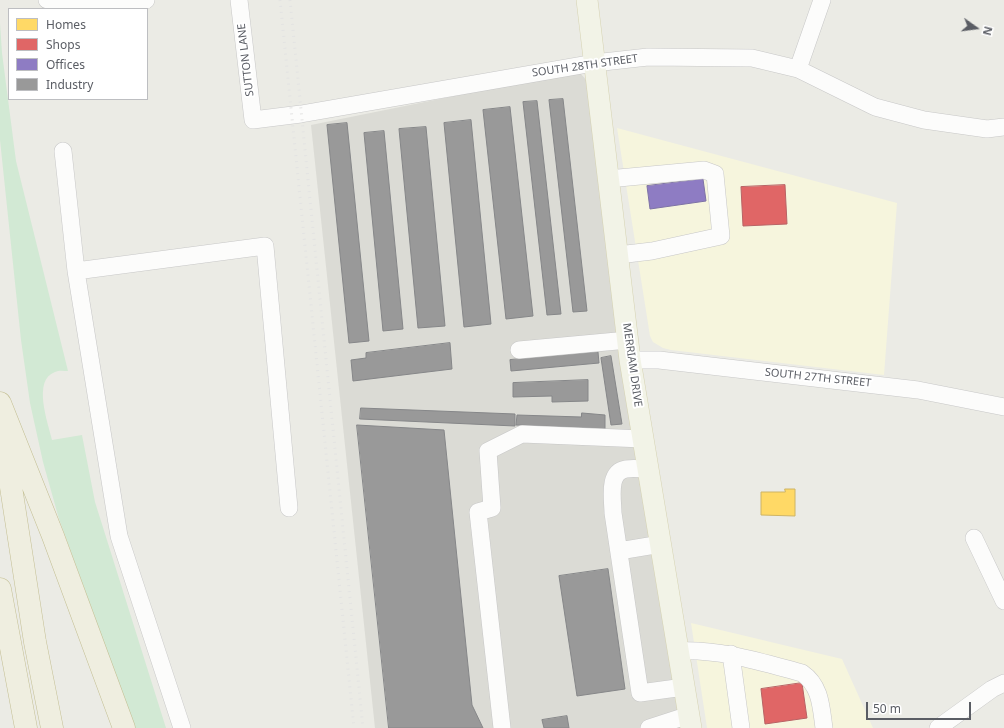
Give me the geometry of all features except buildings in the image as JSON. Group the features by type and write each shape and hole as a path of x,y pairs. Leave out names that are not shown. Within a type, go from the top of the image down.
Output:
{"highway":[{"path":"0,403 53,536 124,728"},
{"path":"0,419 34,642 52,728"},
{"path":"0,589 26,728"}],"main road":[{"name":"MERRIAM DRIVE","path":"587,0 629,350 690,721"}],"street":[{"path":"47,0 96,5 138,0"},
{"name":"SUTTON LANE","path":"239,0 252,120"},
{"path":"798,69 822,0"},
{"name":"SOUTH 28TH STREET","path":"252,120 302,114 594,62 648,57 752,58 798,69 875,107 924,120 987,129 1004,127"},
{"path":"63,151 76,271 119,536 182,728"},
{"path":"608,179 704,170 715,174 721,236 652,251 618,256"},
{"path":"76,271 265,246 289,508"},
{"name":"SOUTH 27TH STREET","path":"519,350 629,350 667,361 918,390 1004,407"},
{"path":"502,728 478,512 492,508 488,451 522,434 643,439"},
{"path":"648,469 625,469 619,472 614,478 612,486 613,513 640,693 684,687"},
{"path":"974,538 1004,601"},
{"path":"619,551 661,544"},
{"path":"678,650 701,650 731,654 802,673 812,679 818,691 824,728"},
{"path":"731,654 741,728"},
{"path":"938,728 992,689 1004,683"},
{"path":"649,728 690,721"}],"shaded area":[{"path":"0,23 2,53 16,161 68,371 57,371 48,377 44,384 43,403 45,413 52,440 82,435 95,502 166,728 135,728 59,519 43,462 30,403 21,340 0,140"},
{"path":"573,72 580,73 589,83 683,728 375,728 311,125"},
{"path":"617,128 897,203 884,375 671,350 663,348 653,342 650,336"},
{"path":"691,623 842,659 873,728 707,728"}],"railway":[{"path":"280,0 354,728"},
{"path":"290,0 363,728"}]}
